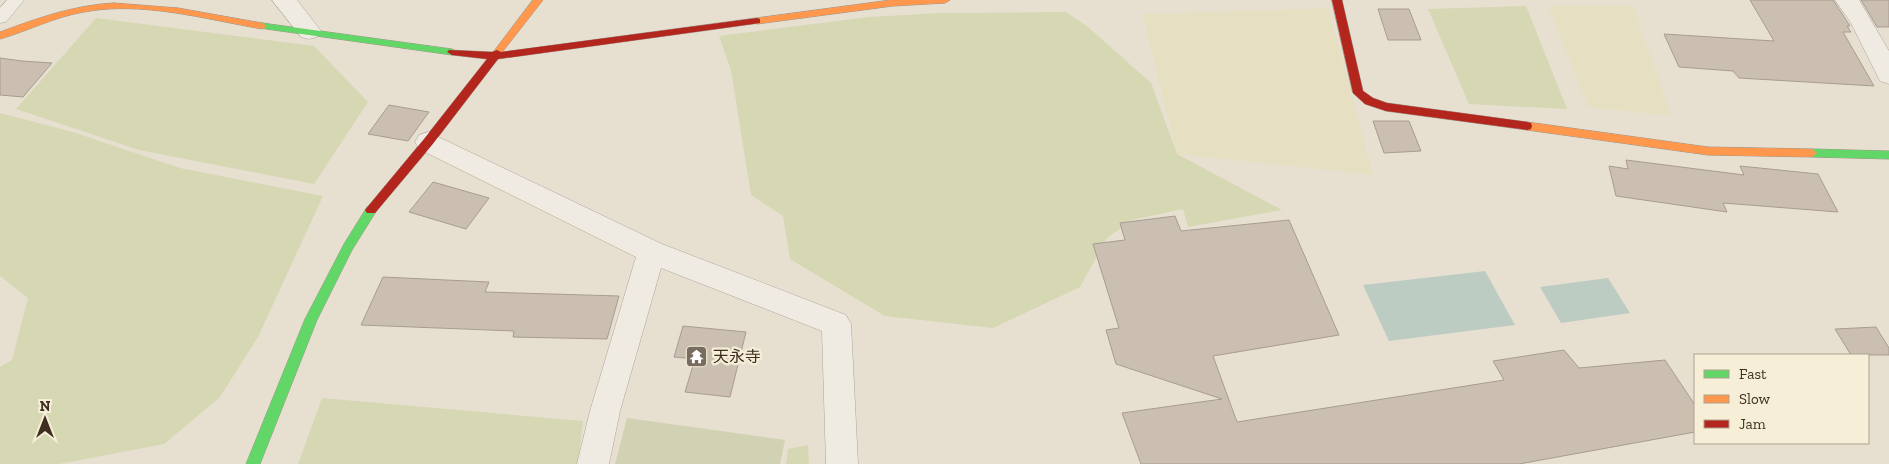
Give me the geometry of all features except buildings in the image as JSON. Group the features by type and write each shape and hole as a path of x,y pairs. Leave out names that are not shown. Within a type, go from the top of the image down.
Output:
{"street":[{"path":"284,0 309,31"},
{"path":"253,464 311,318 348,247 369,212 428,142 538,0"},
{"path":"0,36 44,18 96,7 138,8 309,31 438,52 494,56 892,2 945,0"},
{"path":"1337,0 1358,93 1369,101 1386,107 1708,151 1889,155"},
{"path":"1847,0 1861,20 1889,75"},
{"path":"428,142 652,252 836,324 842,464"},
{"path":"593,464 605,410 652,252"}],"lane":[{"path":"0,18 16,0"}],"shaded area":[{"path":"1633,5 1671,116 1588,107 1548,6"},
{"path":"1329,8 1373,175 1177,154 1142,14"},
{"path":"1485,271 1515,325 1389,341 1363,285"},
{"path":"1608,278 1630,313 1561,323 1540,287"}],"green space":[{"path":"1526,6 1567,109 1469,104 1428,9"},
{"path":"1066,12 1088,27 1151,83 1177,154 1282,210 1188,227 1183,209 1132,220 1107,238 1080,287 993,328 885,316 790,259 783,216 751,195 731,70 719,36 869,17 942,13"},
{"path":"96,18 314,46 368,102 314,184 139,150 16,109"},
{"path":"0,113 73,132 180,168 323,196 258,337 220,397 164,444 59,464 0,464 0,367 12,360 28,298 0,276"},
{"path":"322,398 583,421 578,464 298,464"},
{"path":"627,418 785,440 780,464 615,464"},
{"path":"808,445 809,464 786,464 788,449"}],"traffic: fast":[{"path":"262,26 452,52"},
{"path":"1812,153 1889,155"},
{"path":"253,464 311,319 348,247 371,210"}],"traffic: slow":[{"path":"497,53 538,0"},
{"path":"757,21 893,3 945,0"},
{"path":"0,36 47,18 95,7 114,6 156,8 262,26"},
{"path":"1527,126 1708,151 1812,153"}],"traffic: jam":[{"path":"1337,0 1358,93 1369,101 1386,107 1527,126"},
{"path":"452,52 494,56 757,21"},
{"path":"371,210 428,142 497,53"}],"place":[{"name":"天永寺","path":"697,356"}]}
